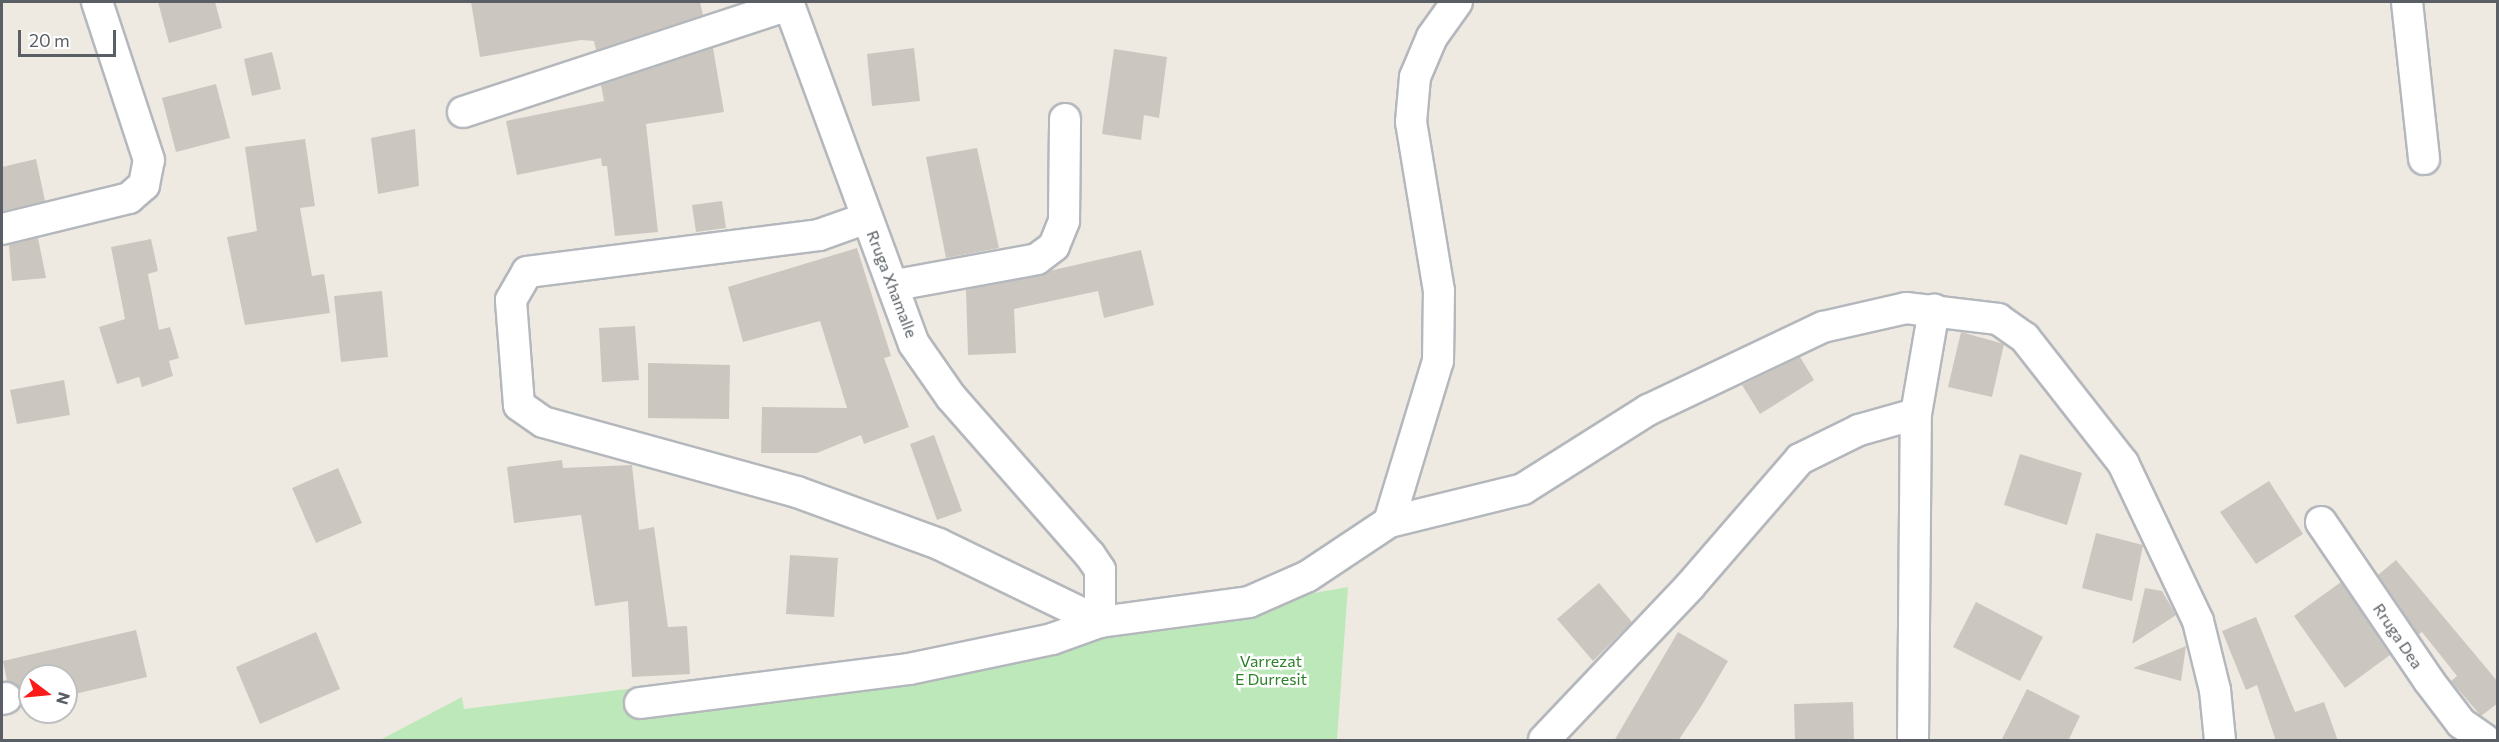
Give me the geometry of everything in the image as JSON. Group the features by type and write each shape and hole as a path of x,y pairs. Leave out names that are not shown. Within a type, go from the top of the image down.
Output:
{"street":[{"path":"2,229 129,198 144,185 149,160 97,2"},
{"path":"1389,522 1438,361 1439,291 1411,122 1415,78 1432,37 1457,2"},
{"path":"2407,2 2424,159"},
{"path":"463,112 788,3"},
{"name":"Rruga Xhamalle","path":"788,3 867,218 896,285 914,344 934,373 1100,570 1100,622"},
{"path":"896,285 1037,259 1054,246 1064,221 1065,119"},
{"path":"867,218 819,235 527,272 511,300 519,405 543,422 797,492 928,540 1100,622"},
{"path":"640,703 909,669 1052,639 1100,622 1249,602 1308,576 1389,522 1523,489 1648,410 1823,327 1906,308 1998,319 2025,338 2123,463 2198,621 2216,690 2220,741"},
{"path":"1913,741 1916,414 1934,310"},
{"path":"1544,741 1690,586 1800,459 1859,430 1916,414"},
{"name":"Rruga Dea","path":"2321,522 2428,681 2461,723 2485,741"}],"green space":[{"name":"Varrezat E Durresit","path":"1348,587 1337,740 380,740 462,697 464,709 1099,631"}],"building":[{"path":"158,2 215,2 222,28 169,43"},
{"path":"471,2 700,2 703,15 596,50 594,41 581,40 480,57"},
{"path":"713,48 724,112 646,124 658,232 615,236 607,166 602,166 601,158 517,175 506,121 604,101 601,85"},
{"path":"914,48 920,101 872,106 867,54"},
{"path":"1114,49 1167,57 1159,118 1144,115 1141,140 1102,134"},
{"path":"272,52 281,89 252,96 244,59"},
{"path":"216,84 230,138 176,152 162,98"},
{"path":"415,129 419,186 378,194 371,138"},
{"path":"305,139 315,206 300,208 312,276 324,274 330,313 245,325 227,237 257,231 245,147"},
{"path":"977,148 999,248 946,258 926,157"},
{"path":"36,159 45,201 2,211 2,167"},
{"path":"722,201 726,228 696,232 692,205"},
{"path":"38,238 46,278 12,281 9,245"},
{"path":"151,239 158,271 148,274 159,330 170,327 179,358 169,361 173,376 142,387 139,377 117,384 99,327 125,319 111,247"},
{"path":"857,248 891,356 884,358 909,427 864,444 861,435 817,453 761,453 762,407 847,408 820,321 743,342 728,287"},
{"path":"1141,250 1154,305 1104,318 1098,291 1014,309 1016,353 968,355 966,290"},
{"path":"382,291 388,357 341,362 334,296"},
{"path":"635,326 639,380 602,382 599,328"},
{"path":"1961,332 2004,344 1992,397 1948,387"},
{"path":"1800,357 1814,380 1760,414 1742,385"},
{"path":"648,363 730,365 729,419 648,418"},
{"path":"64,380 70,415 17,424 10,390"},
{"path":"934,435 962,511 937,520 910,444"},
{"path":"2020,454 2082,473 2067,525 2004,505"},
{"path":"562,460 563,468 632,465 639,530 654,527 668,627 687,626 690,674 632,677 628,601 595,606 581,515 514,523 507,467"},
{"path":"338,468 362,523 316,543 292,488"},
{"path":"2269,481 2303,534 2256,564 2220,512"},
{"path":"2096,533 2143,545 2132,601 2082,588"},
{"path":"790,555 838,558 834,617 786,614"},
{"path":"2396,560 2498,682 2498,703 2481,716 2451,681 2457,676 2422,632 2418,635 2378,575"},
{"path":"2341,582 2390,655 2345,688 2294,616"},
{"path":"1599,583 1632,622 1593,661 1557,619"},
{"path":"2145,588 2162,591 2176,615 2132,644"},
{"path":"1976,602 2043,637 2020,681 1953,647"},
{"path":"2256,617 2295,712 2324,702 2338,741 2276,741 2257,685 2246,690 2222,631"},
{"path":"136,630 147,677 78,693 78,664 18,664 18,689 7,681 3,661"},
{"path":"316,632 340,689 260,724 236,667"},
{"path":"1678,632 1728,661 1678,741 1614,741"},
{"path":"2186,646 2181,681 2133,668"},
{"path":"2027,689 2080,716 2068,741 2001,741"},
{"path":"1853,702 1854,741 1795,741 1794,704"}]}
